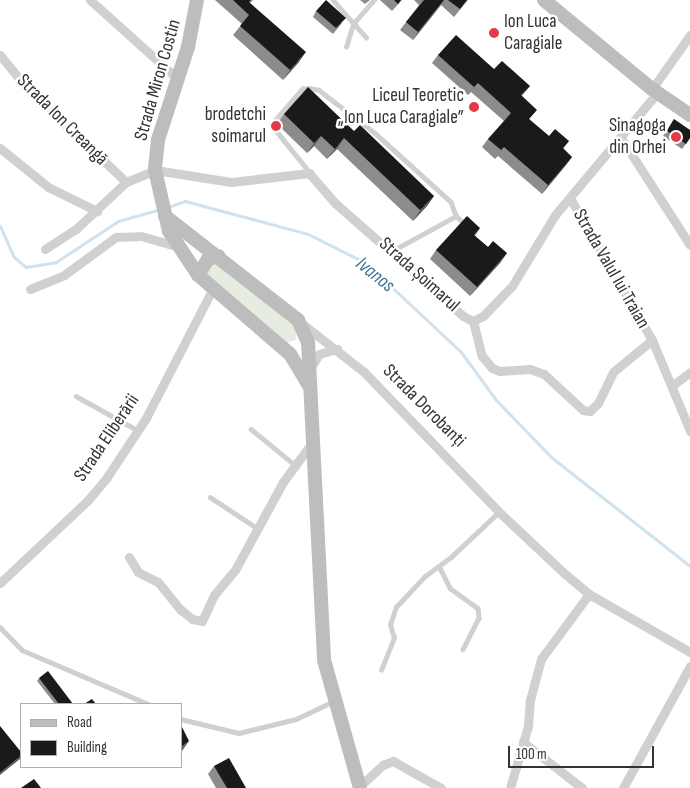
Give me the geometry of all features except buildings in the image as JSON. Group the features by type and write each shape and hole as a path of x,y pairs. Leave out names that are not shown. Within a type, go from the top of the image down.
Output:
{"street":[{"path":"90,0 178,79"},
{"name":"Strada Miron Costin","path":"155,170 158,140 188,48 197,0"},
{"path":"544,0 654,91 690,114"},
{"name":"Strada Șoimarul","path":"309,173 335,204 392,251 463,316 473,321 483,316 512,286 556,215 621,138 654,91 690,34"},
{"name":"Strada Ion Creangă","path":"0,55 26,87 126,182"},
{"path":"621,138 690,245"},
{"path":"0,148 48,187 96,211"},
{"path":"155,170 165,216 177,246 198,275 212,290 286,351 310,389"},
{"path":"45,249 76,229 126,182 155,170 231,182 309,173"},
{"name":"Strada Valul lui Traian","path":"570,198 652,340 673,385 690,431"},
{"name":"Strada Dorobanți","path":"165,216 337,349 424,431 499,512 589,594 690,652"},
{"path":"30,289 64,275 116,238 141,236 177,246"},
{"path":"198,275 208,259 219,256"},
{"name":"Strada Eliberării","path":"0,583 88,500 139,431 212,290"},
{"path":"298,320 305,334 310,369 323,652 334,701 360,787 383,765 393,761 441,788"},
{"name":"Strada Valul lui Traian","path":"473,321 482,356 492,368 500,371 530,369 544,374 583,410 590,411 598,403 613,372 652,340"},
{"path":"286,351 294,347 305,334"},
{"path":"310,369 319,354 337,349"},
{"path":"673,385 690,372"},
{"path":"129,557 138,572 158,582 181,610 192,619 202,621 214,595 235,570 295,465 314,440"},
{"path":"510,788 523,742 535,674 540,659 589,594"},
{"path":"623,788 690,666"},
{"path":"523,742 582,788"}],"lane":[{"path":"333,0 366,38"},
{"path":"346,47 353,24 374,0"},
{"path":"309,173 271,125 302,89 309,88 319,90 374,133 451,202 456,216 474,231"},
{"path":"392,251 456,216"},
{"path":"76,396 139,431"},
{"path":"250,430 295,465"},
{"path":"210,497 258,529"},
{"path":"381,670 394,638 390,625 396,607 499,512"},
{"path":"439,566 450,588 478,608 479,618 463,649"},
{"path":"0,627 22,650 146,703"},
{"path":"182,719 239,733 296,719 334,701"}],"shaded area":[{"path":"218,262 297,327 296,340 285,343 207,279 206,267"}],"waterway":[{"name":"Ivanos","path":"167,207 185,201 308,234 366,263 461,352 496,400 551,457 690,566"},
{"name":"Ivanos","path":"0,226 14,257 26,267 56,262 118,221 161,209"}],"place":[{"name":"Ion Luca Caragiale","path":"494,33"},
{"name":"Liceul Teoretic „Ion Luca Caragiale”","path":"474,107"},
{"name":"brodetchi soimarul","path":"276,126"},
{"name":"Sinagoga din Orhei","path":"676,137"}]}
